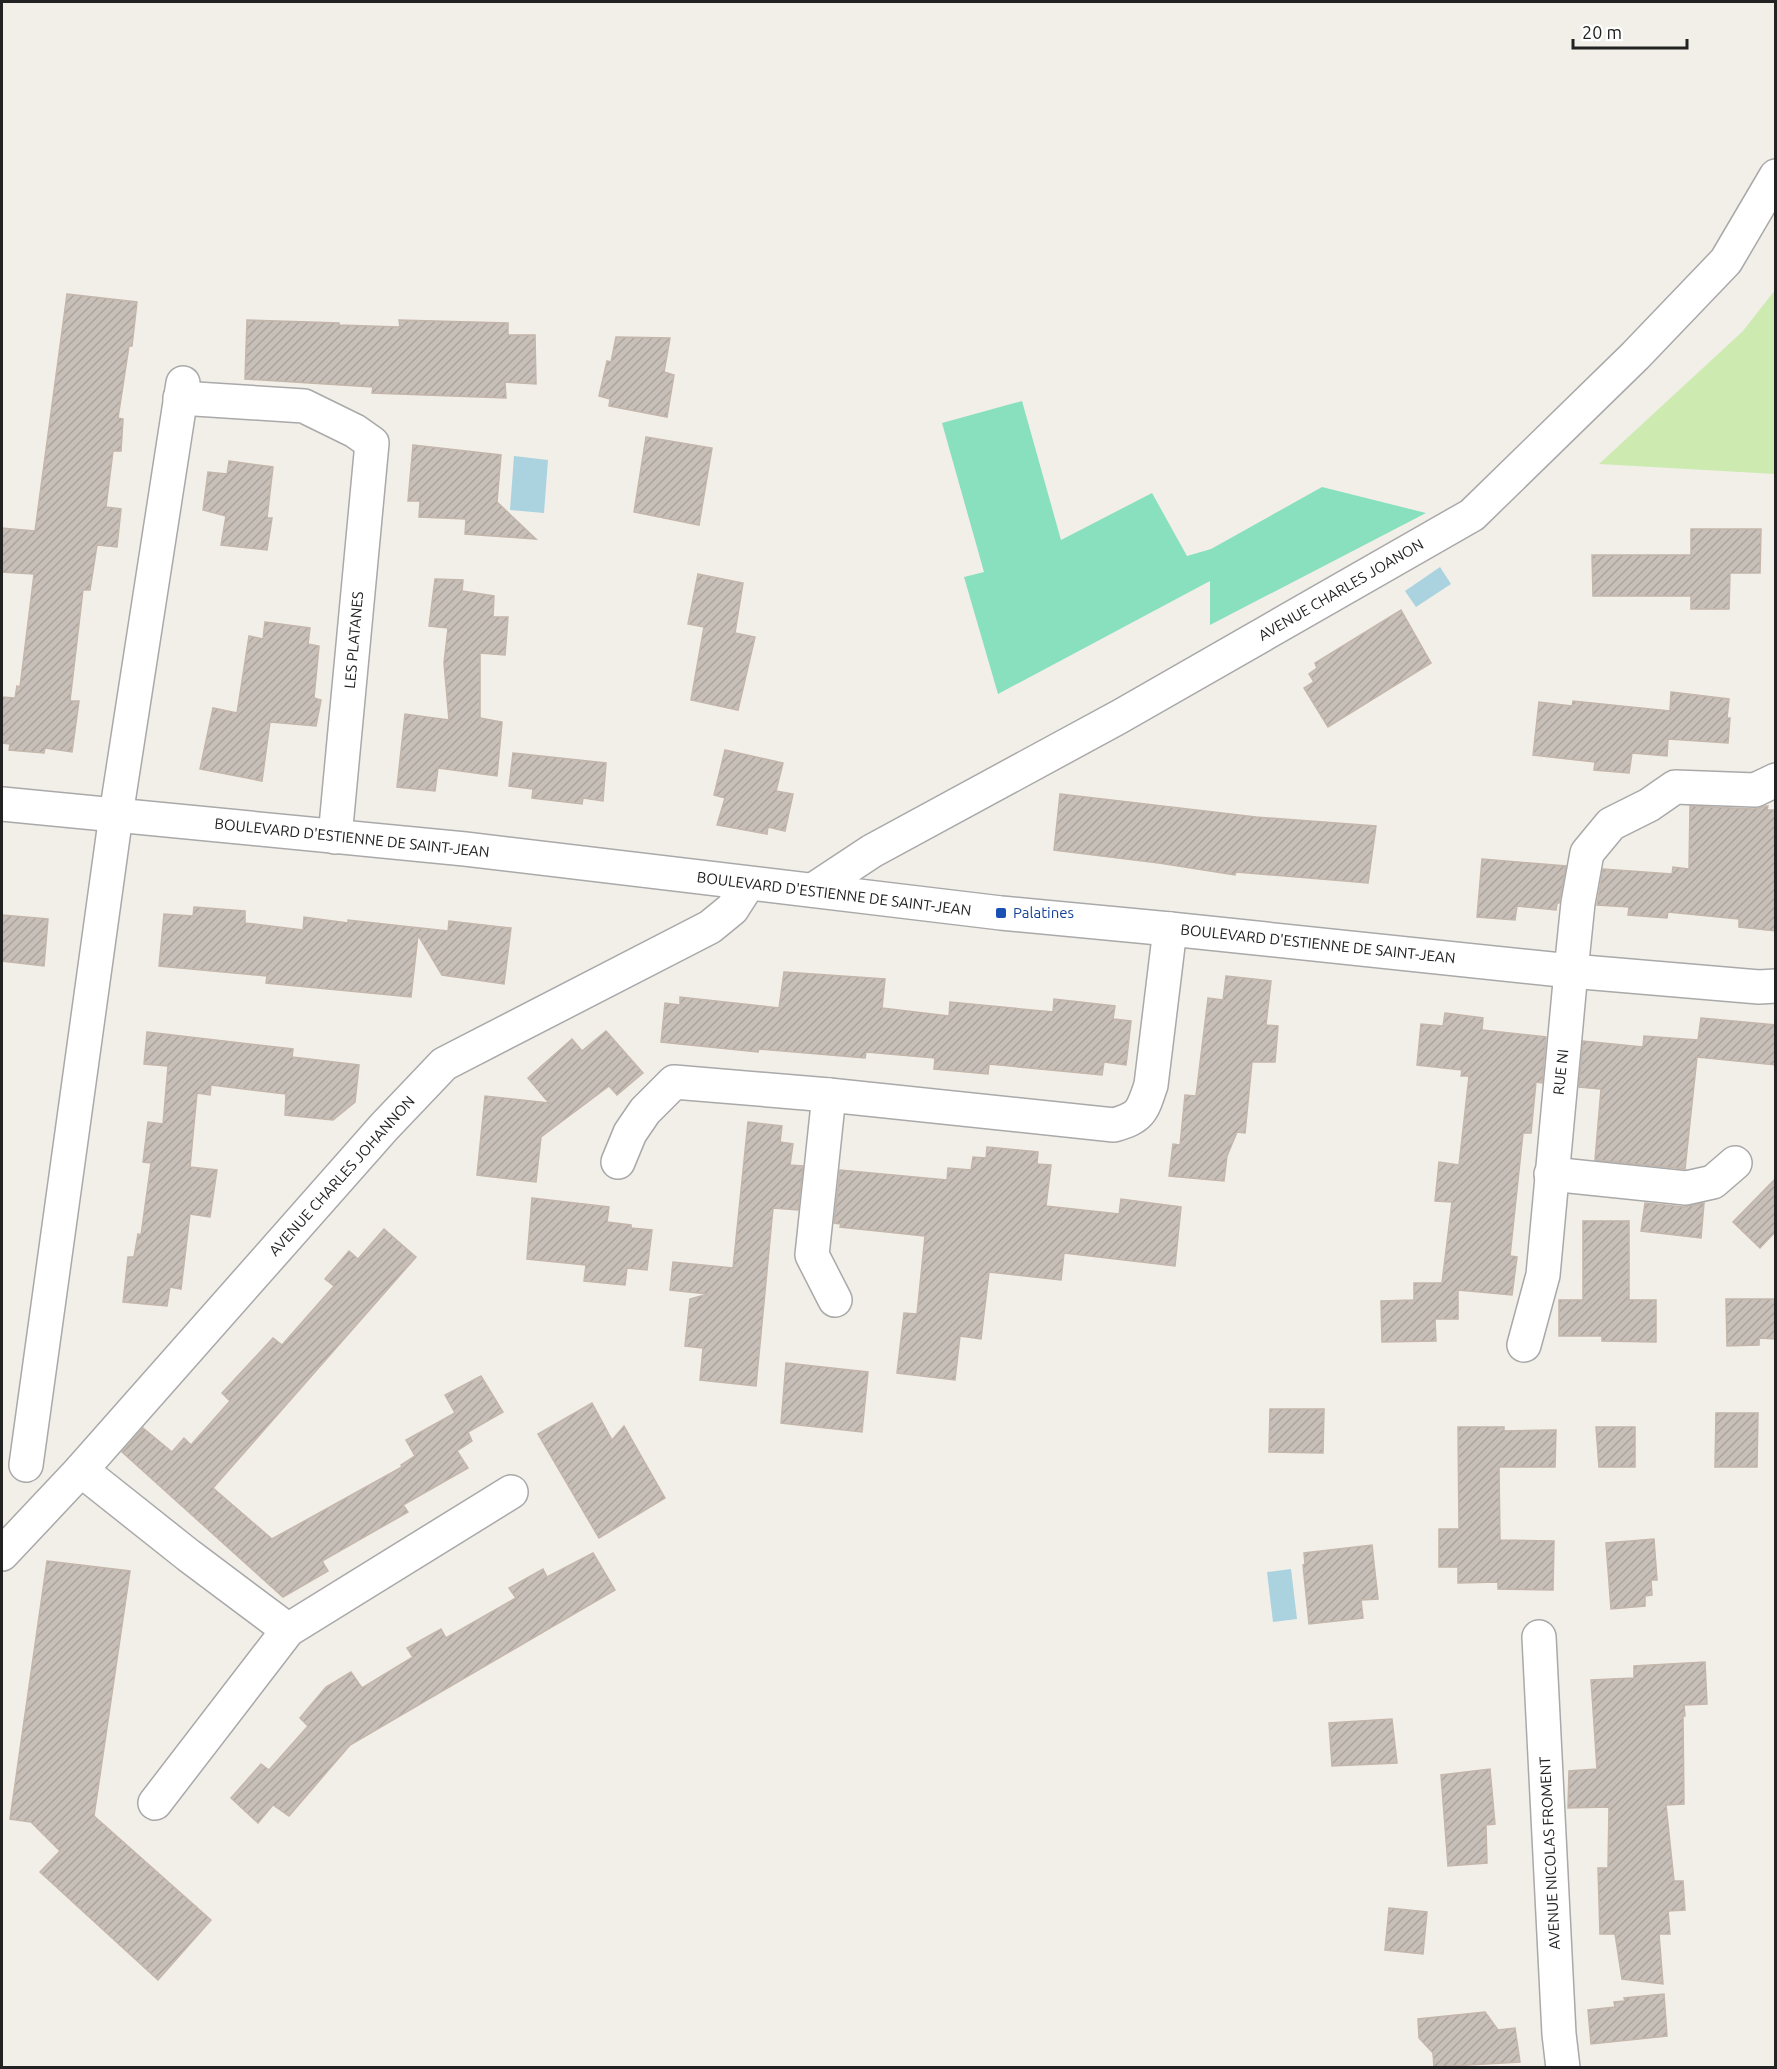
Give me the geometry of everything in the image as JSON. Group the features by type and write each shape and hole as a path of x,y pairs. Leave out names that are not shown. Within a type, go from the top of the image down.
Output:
{"street":[{"name":"AVENUE CHARLES JOANON","path":"813,890 872,851 1119,717 1472,515 1635,356 1726,261 1776,176"},
{"name":"LES PLATANES","path":"116,815 182,391 304,405 355,431 372,443 335,837"},
{"name":"RUE NI","path":"1524,1345 1543,1275 1578,903 1587,853 1611,824 1649,805 1676,787 1755,790 1776,780"},
{"name":"BOULEVARD D'ESTIENNE DE SAINT-JEAN","path":"2,804 465,849 1001,913 1571,971 1747,986 1776,986"},
{"path":"26,1465 116,815"},
{"name":"AVENUE CHARLES JOHANNON","path":"2,1554 81,1470 384,1126 444,1064 710,927 732,909 748,884"},
{"path":"618,1162 630,1133 645,1111 674,1082 829,1095 1114,1125 1132,1119 1144,1108 1151,1085 1170,929"},
{"path":"829,1095 812,1255 835,1300"},
{"path":"1551,1174 1686,1188 1713,1182 1735,1163"},
{"path":"81,1470 188,1555 288,1630"},
{"path":"155,1803 288,1630 511,1492"},
{"name":"AVENUE NICOLAS FROMENT","path":"1539,1637 1559,2034 1563,2067"}],"green space":[{"path":"1775,290 1775,474 1599,464 1743,331"},
{"path":"1022,401 1061,540 1152,493 1187,556 1211,549 1322,487 1426,513 1210,625 1210,581 998,694 964,577 984,572 942,423"}],"water":[{"path":"514,456 548,460 544,513 510,510"},
{"path":"1440,567 1451,584 1416,607 1405,591"},
{"path":"1291,1569 1297,1619 1273,1622 1267,1572"}],"building":[{"path":"67,294 137,302 132,346 129,346 118,418 123,419 121,451 113,451 106,507 121,509 117,547 97,545 90,590 83,590 70,701 79,701 72,752 45,748 44,753 9,750 10,744 2,743 2,697 15,698 17,686 20,687 34,574 2,572 2,528 35,531"},
{"path":"247,320 400,327 399,320 508,323 508,335 535,335 536,384 505,382 506,398 372,393 373,387 245,379"},
{"path":"616,337 670,338 664,372 674,375 667,417 609,406 610,399 599,396 607,361 611,362"},
{"path":"646,437 712,448 699,525 634,512"},
{"path":"413,445 501,455 497,502 536,539 465,534 466,519 419,517 420,501 408,501"},
{"path":"229,461 273,467 267,518 272,518 267,550 221,545 226,516 203,510 208,472 227,474"},
{"path":"1691,529 1761,529 1760,573 1730,573 1729,609 1691,609 1691,596 1593,596 1592,555 1691,555"},
{"path":"698,574 743,583 735,633 755,637 738,710 691,700 704,627 688,624"},
{"path":"435,579 463,580 462,591 494,596 493,617 508,617 505,655 480,653 480,718 502,722 497,776 438,768 435,791 397,787 405,714 449,720 444,663 448,628 429,626"},
{"path":"1401,610 1431,663 1328,727 1304,688 1314,682 1309,674 1317,668 1315,663"},
{"path":"265,622 310,628 308,644 319,646 314,698 321,700 316,726 270,722 262,781 200,769 213,708 237,713 249,636 263,639"},
{"path":"1671,692 1729,699 1728,743 1668,739 1667,756 1632,753 1629,773 1594,770 1595,762 1533,755 1539,702 1572,706 1573,701 1670,711"},
{"path":"725,750 783,763 776,791 793,794 785,831 768,827 767,834 717,825 725,798 714,795"},
{"path":"513,753 606,763 603,801 583,798 582,804 532,798 533,789 509,786"},
{"path":"1060,794 1256,817 1376,826 1368,883 1236,872 1235,875 1054,850"},
{"path":"1690,806 1754,809 1768,806 1767,810 1776,810 1776,931 1739,927 1739,919 1668,912 1667,918 1628,915 1629,907 1597,905 1603,869 1672,874 1673,867 1689,869"},
{"path":"1482,859 1566,866 1556,910 1517,906 1515,920 1477,917"},
{"path":"194,907 245,911 245,923 303,930 304,917 448,931 449,921 511,928 504,984 442,975 418,935 411,997 266,983 267,976 159,966 164,914 193,916"},
{"path":"2,915 48,919 44,966 2,961"},
{"path":"784,972 885,979 882,1008 949,1016 950,1002 1053,1012 1054,999 1115,1006 1113,1019 1131,1021 1126,1065 1104,1062 1102,1075 989,1064 988,1074 934,1069 935,1058 866,1052 865,1058 759,1049 758,1052 661,1042 665,1003 680,1005 680,997 779,1008"},
{"path":"1226,976 1271,981 1266,1025 1278,1026 1275,1062 1252,1062 1245,1133 1237,1132 1227,1156 1224,1181 1169,1176 1173,1144 1180,1145 1185,1095 1196,1096 1208,998 1223,1000"},
{"path":"1445,1013 1483,1018 1482,1030 1546,1037 1542,1083 1536,1082 1531,1133 1523,1133 1510,1256 1517,1257 1512,1295 1458,1290 1458,1319 1435,1319 1436,1341 1382,1342 1381,1301 1414,1300 1414,1283 1442,1283 1452,1202 1435,1201 1439,1162 1459,1165 1469,1076 1461,1076 1462,1070 1417,1065 1421,1024 1443,1026"},
{"path":"1701,1018 1776,1025 1776,1065 1697,1057 1685,1169 1595,1160 1601,1089 1579,1087 1583,1041 1643,1047 1644,1036 1698,1040"},
{"path":"606,1031 643,1073 617,1095 609,1086 541,1137 536,1182 477,1175 485,1096 549,1103 528,1078 572,1039 582,1051"},
{"path":"147,1032 293,1049 292,1057 359,1065 355,1102 333,1120 285,1115 286,1094 211,1085 210,1095 197,1093 190,1167 217,1170 210,1217 190,1214 181,1289 170,1287 167,1306 123,1302 128,1257 134,1257 138,1234 141,1235 151,1163 143,1162 148,1122 163,1124 168,1066 144,1064"},
{"path":"748,1122 782,1126 780,1142 793,1144 790,1165 803,1166 798,1210 773,1208 756,1386 700,1380 703,1348 685,1346 690,1299 708,1294 670,1290 673,1262 733,1268"},
{"path":"987,1147 1038,1152 1037,1164 1051,1165 1046,1206 1119,1214 1121,1199 1181,1207 1175,1266 1064,1253 1061,1280 989,1272 981,1339 960,1336 955,1380 897,1373 904,1313 917,1314 925,1236 840,1227 841,1224 834,1223 840,1170 947,1180 948,1168 971,1170 973,1157 986,1158"},
{"path":"1776,1178 1776,1231 1760,1248 1733,1222"},
{"path":"532,1198 609,1207 607,1222 652,1230 647,1270 627,1268 625,1285 584,1281 586,1265 527,1259"},
{"path":"1645,1203 1684,1207 1704,1203 1701,1238 1641,1231"},
{"path":"1583,1221 1629,1221 1629,1300 1656,1300 1656,1342 1602,1341 1602,1336 1559,1336 1559,1300 1583,1300"},
{"path":"384,1229 416,1257 213,1488 272,1539 402,1467 401,1465 415,1456 406,1440 455,1413 445,1395 481,1376 503,1412 468,1432 472,1441 457,1451 468,1468 403,1505 408,1512 322,1561 328,1571 283,1597 122,1452 143,1428 172,1452 184,1438 191,1445 230,1401 222,1393 273,1338 282,1345 334,1286 325,1279 349,1251 358,1259"},
{"path":"1726,1299 1776,1299 1776,1339 1759,1338 1759,1345 1727,1346"},
{"path":"786,1363 868,1372 862,1432 781,1423"},
{"path":"592,1403 612,1440 624,1426 665,1498 599,1538 538,1434"},
{"path":"1270,1409 1324,1409 1323,1453 1269,1452"},
{"path":"1716,1413 1758,1413 1757,1467 1715,1467"},
{"path":"1458,1427 1504,1427 1504,1431 1556,1430 1555,1467 1499,1467 1500,1540 1554,1541 1553,1590 1498,1589 1498,1582 1458,1583 1458,1567 1439,1567 1439,1529 1459,1529"},
{"path":"1596,1427 1635,1427 1635,1467 1599,1467"},
{"path":"1654,1539 1657,1580 1651,1580 1652,1595 1645,1596 1645,1606 1611,1609 1606,1543"},
{"path":"1372,1545 1378,1599 1361,1600 1363,1618 1309,1624 1303,1565 1305,1564 1304,1553"},
{"path":"593,1553 615,1590 350,1745 289,1816 273,1805 258,1823 231,1798 261,1764 269,1770 308,1726 300,1718 326,1687 351,1672 362,1688 413,1657 407,1648 441,1629 446,1638 516,1598 509,1588 543,1569 547,1577"},
{"path":"47,1561 130,1571 94,1816 211,1920 158,1980 40,1872 60,1851 31,1822 10,1819"},
{"path":"1705,1662 1707,1704 1684,1705 1684,1804 1666,1805 1674,1881 1683,1881 1685,1910 1668,1911 1670,1934 1659,1934 1663,1984 1622,1979 1615,1934 1600,1934 1598,1868 1608,1868 1609,1807 1568,1808 1569,1771 1597,1769 1591,1680 1634,1678 1634,1666"},
{"path":"1392,1719 1397,1763 1332,1766 1329,1723"},
{"path":"1490,1769 1495,1824 1486,1825 1487,1863 1448,1866 1441,1775"},
{"path":"1389,1908 1427,1912 1423,1954 1385,1950"},
{"path":"1664,1994 1667,2036 1591,2044 1588,2010 1615,2007 1614,2002 1625,2001 1624,1998"},
{"path":"1485,2012 1498,2030 1515,2028 1520,2062 1434,2067 1433,2053 1419,2038 1418,2019"}],"place":[{"name":"Palatines","path":"1001,913"}]}
